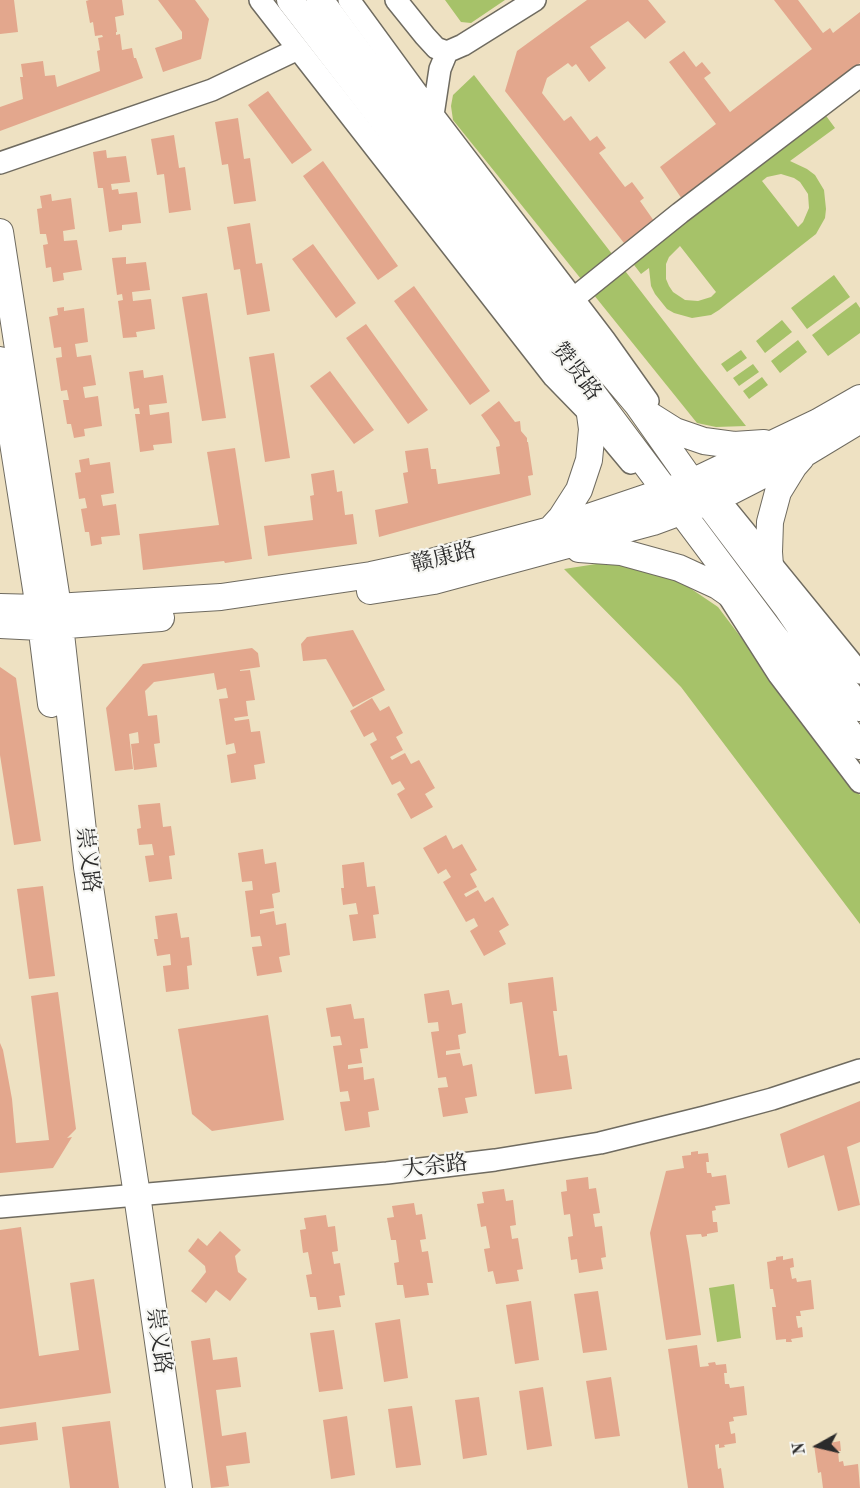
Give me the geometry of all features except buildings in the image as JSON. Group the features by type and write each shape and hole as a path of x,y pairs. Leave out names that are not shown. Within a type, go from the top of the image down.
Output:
{"main road":[{"name":"赞贤路","path":"290,0 576,371 669,503 860,746"},
{"name":"赞贤路","path":"320,0 424,139 713,500 819,655 860,708"},
{"name":"崇义路","path":"0,232 49,617 87,867 129,1196 161,1488"},
{"name":"崇义路","path":"0,360 49,617"},
{"path":"576,371 584,384 590,414 591,444 589,460 579,490 556,538 661,562 699,576 726,591 753,611 775,637"},
{"name":"赣康路","path":"669,503 713,500 798,444 818,422 860,398"},
{"path":"637,404 665,425 702,441 734,445 798,444 794,466 778,492 773,507 768,537 774,581 787,608"},
{"name":"赣康路","path":"0,625 49,617 231,613 434,581 556,538 653,522 669,503 697,480 860,420"},
{"name":"赣康路","path":"0,607 49,617"},
{"name":"崇义路","path":"129,1196 179,1488"}],"street":[{"path":"260,0 554,376 669,503 779,675 860,782"},
{"path":"349,0 433,115 604,339 665,425 697,480"},
{"path":"396,0 436,48 447,52 463,45 535,0"},
{"path":"0,163 212,90 298,49"},
{"path":"433,115 440,69 447,52"},
{"path":"573,299 680,213 860,76"},
{"path":"713,500 770,562 860,673"},
{"name":"大余路","path":"0,1207 387,1173 495,1160 600,1143 772,1099 860,1070"}],"green space":[{"path":"445,0 505,0 471,23 461,22"},
{"path":"474,75 746,426 716,427 697,423 453,120 451,106 453,95"},
{"path":"824,113 835,128 790,161 815,175 824,190 825,218 816,234 719,310 711,315 692,318 674,313 667,309 655,294 651,286 649,268 641,274 631,261","holes":["781,174 800,182 808,194 809,208 803,222 798,227 762,181 767,177","680,246 716,292 711,297 698,301 685,300 673,292 669,286 666,279 666,264 669,257"]},
{"path":"834,275 850,297 807,329 791,308"},
{"path":"856,302 860,308 860,333 828,356 812,335"},
{"path":"782,320 792,332 765,353 756,341"},
{"path":"798,340 807,352 780,373 771,361"},
{"path":"741,350 747,358 727,372 721,364"},
{"path":"753,364 759,372 739,386 733,378"},
{"path":"762,377 768,385 749,399 743,391"},
{"path":"609,562 681,582 718,607 860,795 860,924 681,687 564,569"},
{"path":"734,1284 741,1338 717,1342 709,1288"}]}
